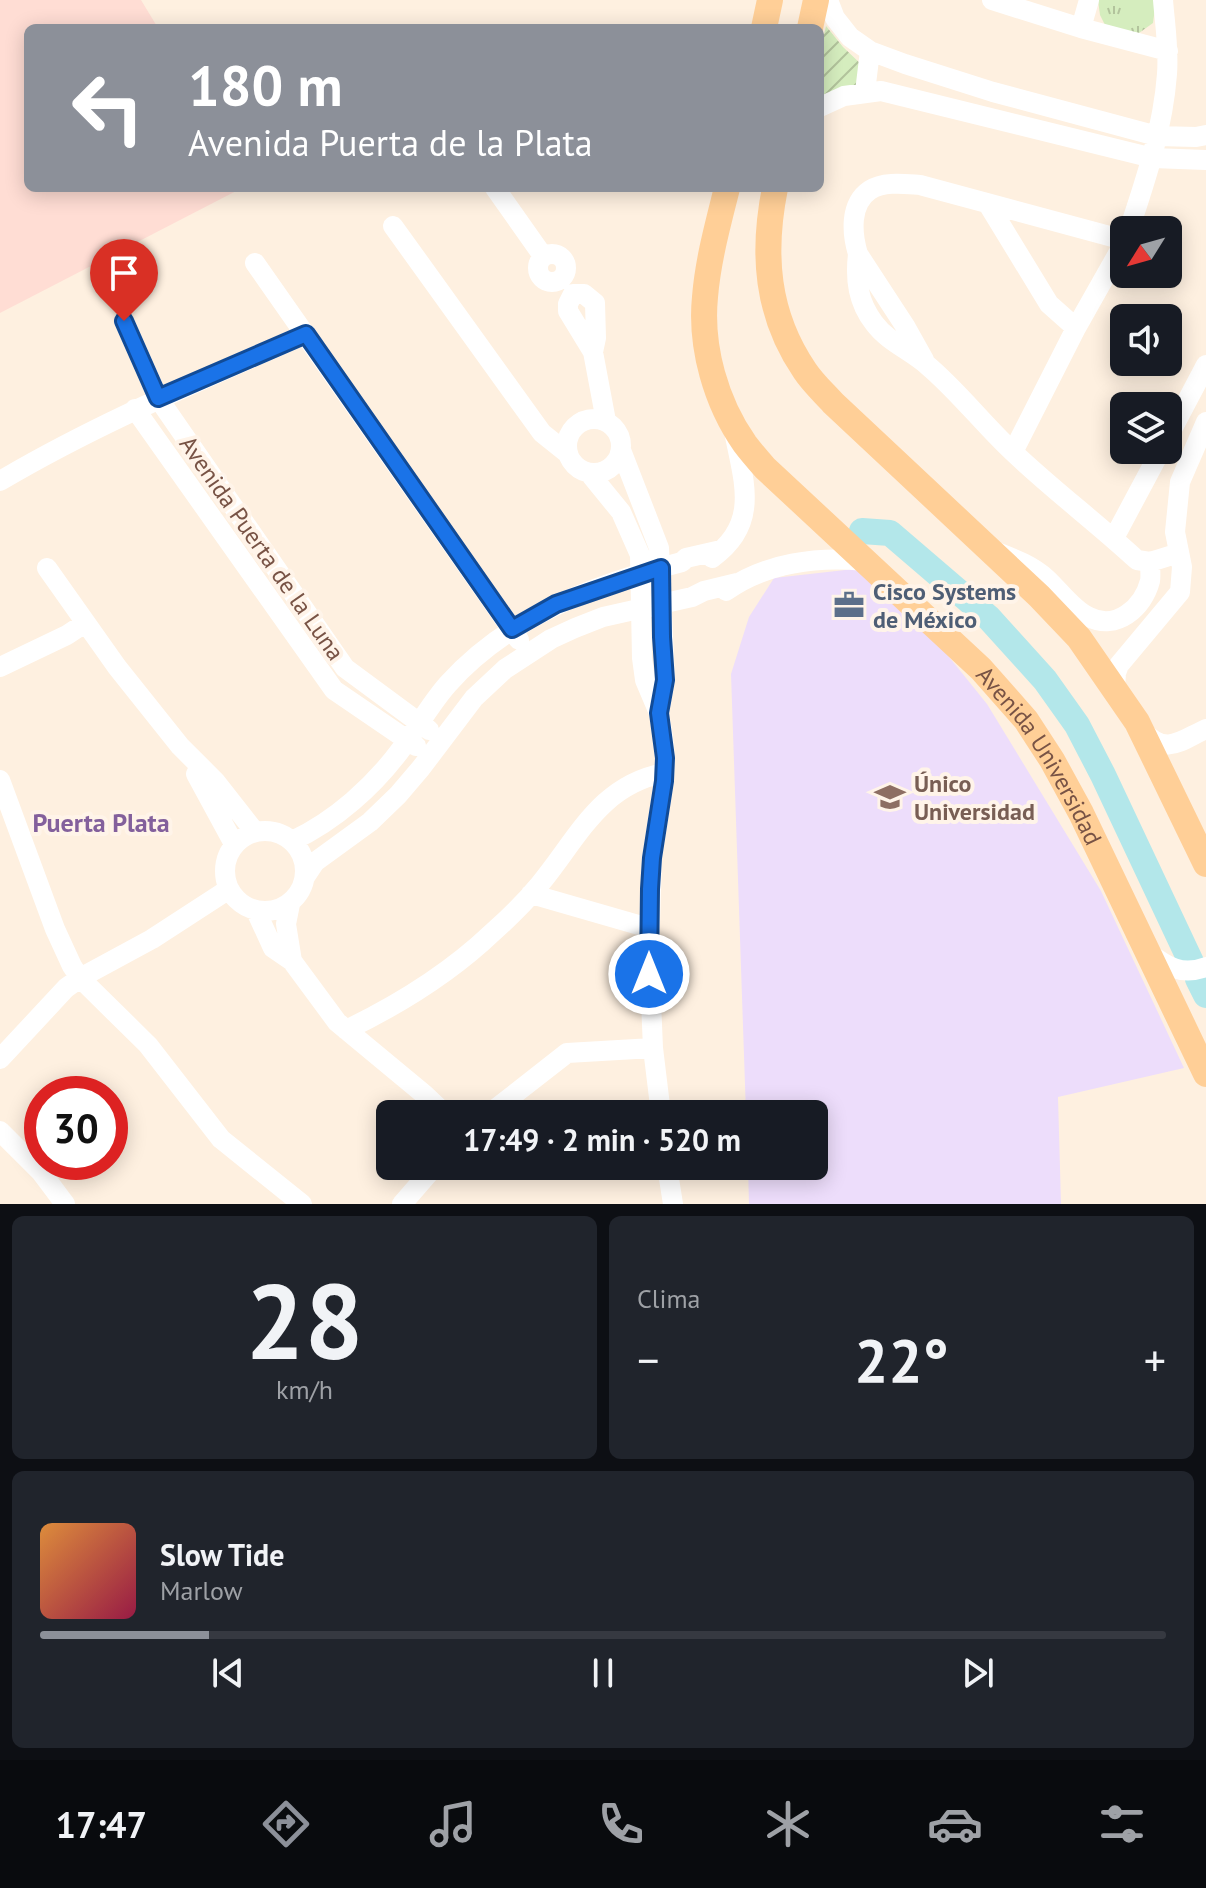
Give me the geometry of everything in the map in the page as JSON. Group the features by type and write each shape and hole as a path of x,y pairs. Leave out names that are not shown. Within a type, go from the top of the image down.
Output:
{"main road":[{"path":"765,24 770,0"},
{"path":"811,24 816,0"},
{"name":"Avenida Universidad","path":"726,192 704,299 706,343 714,379 732,422 745,445 765,468 981,669 1026,720 1081,813 1206,1074"},
{"path":"774,192 767,246 772,298 805,371 833,403 1071,629 1141,729 1206,864"}],"street":[{"path":"828,0 835,18 850,37 870,51 993,92 1157,136 1206,135"},
{"path":"992,0 1168,51"},
{"path":"1081,28 1089,0"},
{"path":"1134,216 1153,158 1167,75 1163,0"},
{"path":"865,92 870,51"},
{"path":"824,105 844,96 865,92 888,93 1153,158 1206,160"},
{"path":"986,117 993,92"},
{"path":"1110,238 920,185 893,184 871,190 861,200 853,227 858,254 926,364 1013,452 1114,538 1160,558 1174,577 1167,607 1119,665 1115,688"},
{"path":"498,192 543,256 554,253 564,259 567,287 595,303 596,338 593,352 606,421"},
{"path":"988,204 1049,304 1076,328"},
{"path":"393,226 542,433 567,453 580,470 590,474 608,494 651,571"},
{"path":"255,263 528,653"},
{"path":"1013,452 1110,267"},
{"name":"Avenida Puerta de la Luna","path":"124,321 158,398 345,668 414,732 430,756"},
{"path":"0,481 135,409 306,334"},
{"path":"1182,410 1206,365"},
{"name":"Avenida Puerta de la Luna","path":"135,409 334,690 414,732 442,739"},
{"path":"567,453 570,433 577,425 586,420 606,421 621,441 618,460 611,468 590,474"},
{"path":"292,841 313,830 358,796 386,768 437,697 462,669 512,629 556,604 682,562 686,558 721,550 738,529 745,516 746,505 746,489 732,422"},
{"path":"990,550 1023,562 1044,576 1085,616 1101,622 1125,616 1138,605 1141,578 1160,558 1175,532 1180,482 1206,422"},
{"path":"621,450 659,548 651,571 651,606 642,658 645,680 659,713 665,758 652,858 649,928 649,993 659,1100"},
{"path":"1114,538 1154,464"},
{"path":"1149,473 1180,482"},
{"path":"252,573 270,560"},
{"path":"305,877 305,864 300,851 292,841 268,830 244,836 234,844 225,866 229,889 245,906 267,912 290,904 300,892 315,862 384,809 474,698 505,669 551,639 603,617 725,592 737,583 771,569 812,561 864,561"},
{"path":"47,568 85,623 180,746 215,781 255,832"},
{"path":"0,667 85,623"},
{"path":"1141,729 1152,741 1173,745 1206,729"},
{"path":"1168,785 1167,771 1172,757 1206,740"},
{"path":"180,746 234,844"},
{"path":"346,1030 376,1016 439,977 493,932 531,894 591,815 608,799 632,783 664,773"},
{"path":"0,780 55,929 80,978 148,1045 221,1139 302,1204"},
{"path":"0,1059 66,988 152,939 229,889"},
{"path":"531,894 649,928"},
{"path":"290,904 286,924 292,961"},
{"path":"256,911 273,948 292,961 333,1017 430,1100"},
{"path":"1148,952 1176,970 1206,967"},
{"path":"507,1100 567,1053 653,1048"},
{"path":"0,1131 41,1172 65,1204"},
{"path":"402,1204 423,1180"},
{"path":"669,1180 673,1204"}],"shaded area":[{"path":"0,0 141,0 156,24 24,24 24,192 234,192 0,313"},
{"name":"Único Universidad","path":"863,568 916,616 987,704 1101,891 1184,1068 1058,1097 1061,1204 749,1204 748,1180 828,1180 828,1100 746,1100 731,674 749,617 774,578"}],"green space":[{"path":"1098,0 1156,0 1153,23 1139,33 1107,29 1100,15"},
{"path":"826,26 863,66 861,84 824,99"}],"waterway":[{"path":"862,531 890,533 988,617 1045,680 1077,725 1103,775 1191,962"},
{"path":"1198,979 1206,995"}],"place":[{"name":"Cisco Systems de México","path":"849,605"},
{"name":"Único Universidad","path":"890,797"}],"district":[{"name":"Puerta Plata","path":"101,822"}],"route":[{"path":"124,321 158,398 306,334 512,629 556,604 661,568 665,680 659,713 665,758 652,858 649,974"}]}
